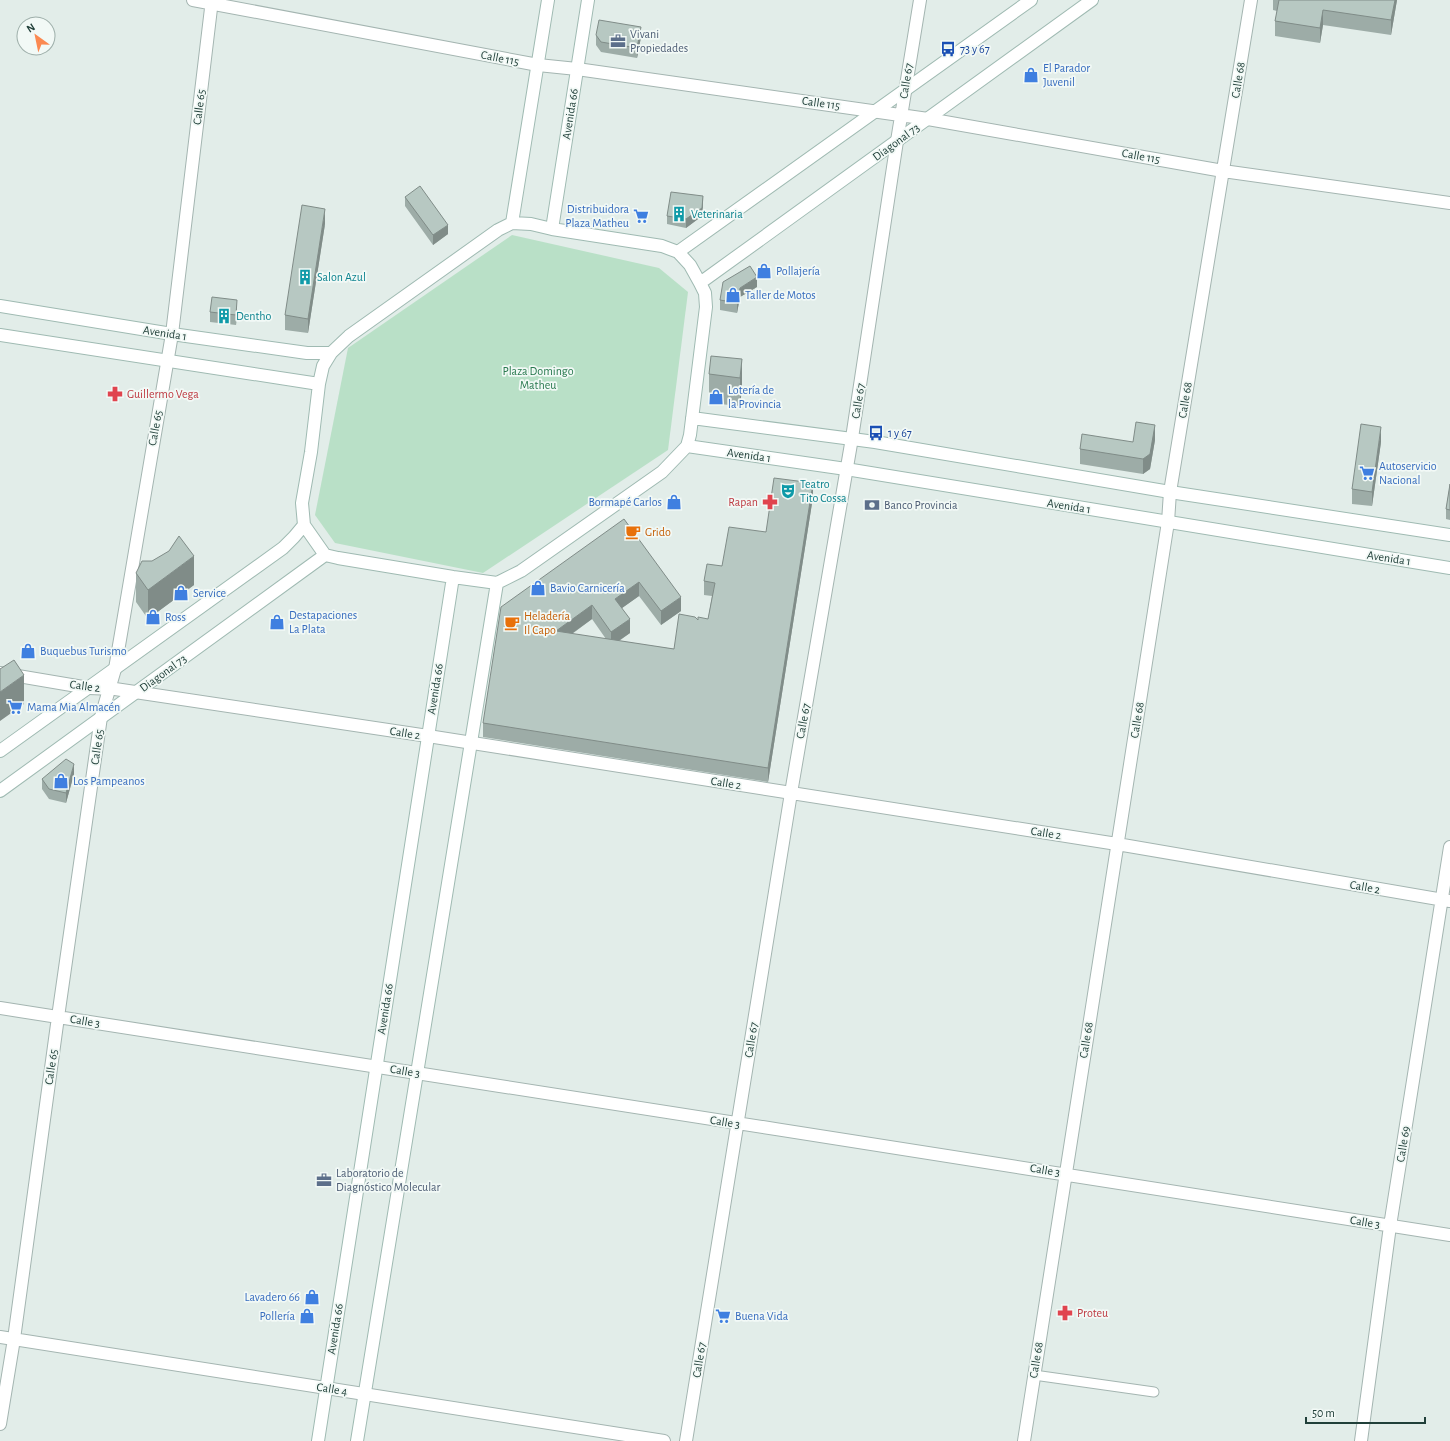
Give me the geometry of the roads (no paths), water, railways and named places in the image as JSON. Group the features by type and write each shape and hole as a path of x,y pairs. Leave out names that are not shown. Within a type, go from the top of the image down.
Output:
{"street":[{"name":"Calle 115","path":"193,0 212,2 538,65 577,69 876,111 1223,171 1450,203"},
{"path":"512,223 548,0"},
{"name":"Avenida 66","path":"552,229 588,0"},
{"name":"Calle 67","path":"686,1441 791,793 852,438 920,0"},
{"path":"678,252 1031,0"},
{"name":"Diagonal 73","path":"700,283 1092,0"},
{"name":"Calle 68","path":"1024,1441 1168,522 1170,492 1251,0"},
{"name":"Calle 65","path":"0,1424 14,1339 101,717 115,669 172,334 212,2"},
{"path":"512,223 531,224 552,229 662,246 678,252 690,265 705,293 706,307 690,435 687,446 662,472 521,571 497,583 325,555 304,525 302,503 311,452 319,384 323,366 331,352 349,336 498,230 512,223"},
{"name":"Avenida 1","path":"0,306 172,334 308,353 331,352"},
{"path":"0,335 319,384"},
{"path":"692,418 852,438 1170,492 1450,535"},
{"name":"Avenida 1","path":"687,446 846,469 1450,568"},
{"path":"0,751 283,548 304,525"},
{"name":"Diagonal 73","path":"0,791 325,555"},
{"name":"Avenida 66","path":"318,1441 453,577"},
{"path":"357,1441 497,583"},
{"name":"Calle 2","path":"0,673 89,688 109,688 428,736 1117,844 1446,900"},
{"name":"Calle 69","path":"1361,1441 1390,1226 1446,900 1450,847"},
{"name":"Calle 3","path":"0,1008 1450,1235"},
{"name":"Calle 4","path":"0,1337 664,1441"}],"lane":[{"path":"1034,1375 1154,1392"}],"place":[{"name":"Vivani Propiedades","path":"618,41"},
{"name":"73 y 67","path":"948,49"},
{"name":"El Parador Juvenil","path":"1031,75"},
{"name":"Veterinaria","path":"679,214"},
{"name":"Distribuidora Plaza Matheu","path":"641,216"},
{"name":"Pollajería","path":"764,271"},
{"name":"Salon Azul","path":"305,277"},
{"name":"Taller de Motos","path":"733,295"},
{"name":"Dentho","path":"224,316"},
{"name":"Guillermo Vega","path":"115,394"},
{"name":"Lotería de la Provincia","path":"716,397"},
{"name":"1 y 67","path":"876,433"},
{"name":"Autoservicio Nacional","path":"1367,473"},
{"name":"Teatro Tito Cossa","path":"788,491"},
{"name":"Bormapé Carlos","path":"674,502"},
{"name":"Rapan","path":"770,502"},
{"name":"Banco Provincia","path":"872,505"},
{"name":"Grido","path":"633,532"},
{"name":"Bavio Carnicería","path":"538,588"},
{"name":"Service","path":"181,593"},
{"name":"Ross","path":"153,617"},
{"name":"Destapaciones La Plata","path":"277,622"},
{"name":"Heladería Il Capo","path":"512,623"},
{"name":"Buquebus Turismo","path":"28,651"},
{"name":"Mama Mia Almacén","path":"15,707"},
{"name":"Los Pampeanos","path":"61,781"},
{"name":"Laboratorio de Diagnóstico Molecular","path":"324,1180"},
{"name":"Lavadero 66","path":"312,1297"},
{"name":"Proteu","path":"1065,1313"},
{"name":"Pollería","path":"307,1316"},
{"name":"Buena Vida","path":"723,1316"}],"park label":[{"name":"Plaza Domingo Matheu","path":"538,378"}]}
